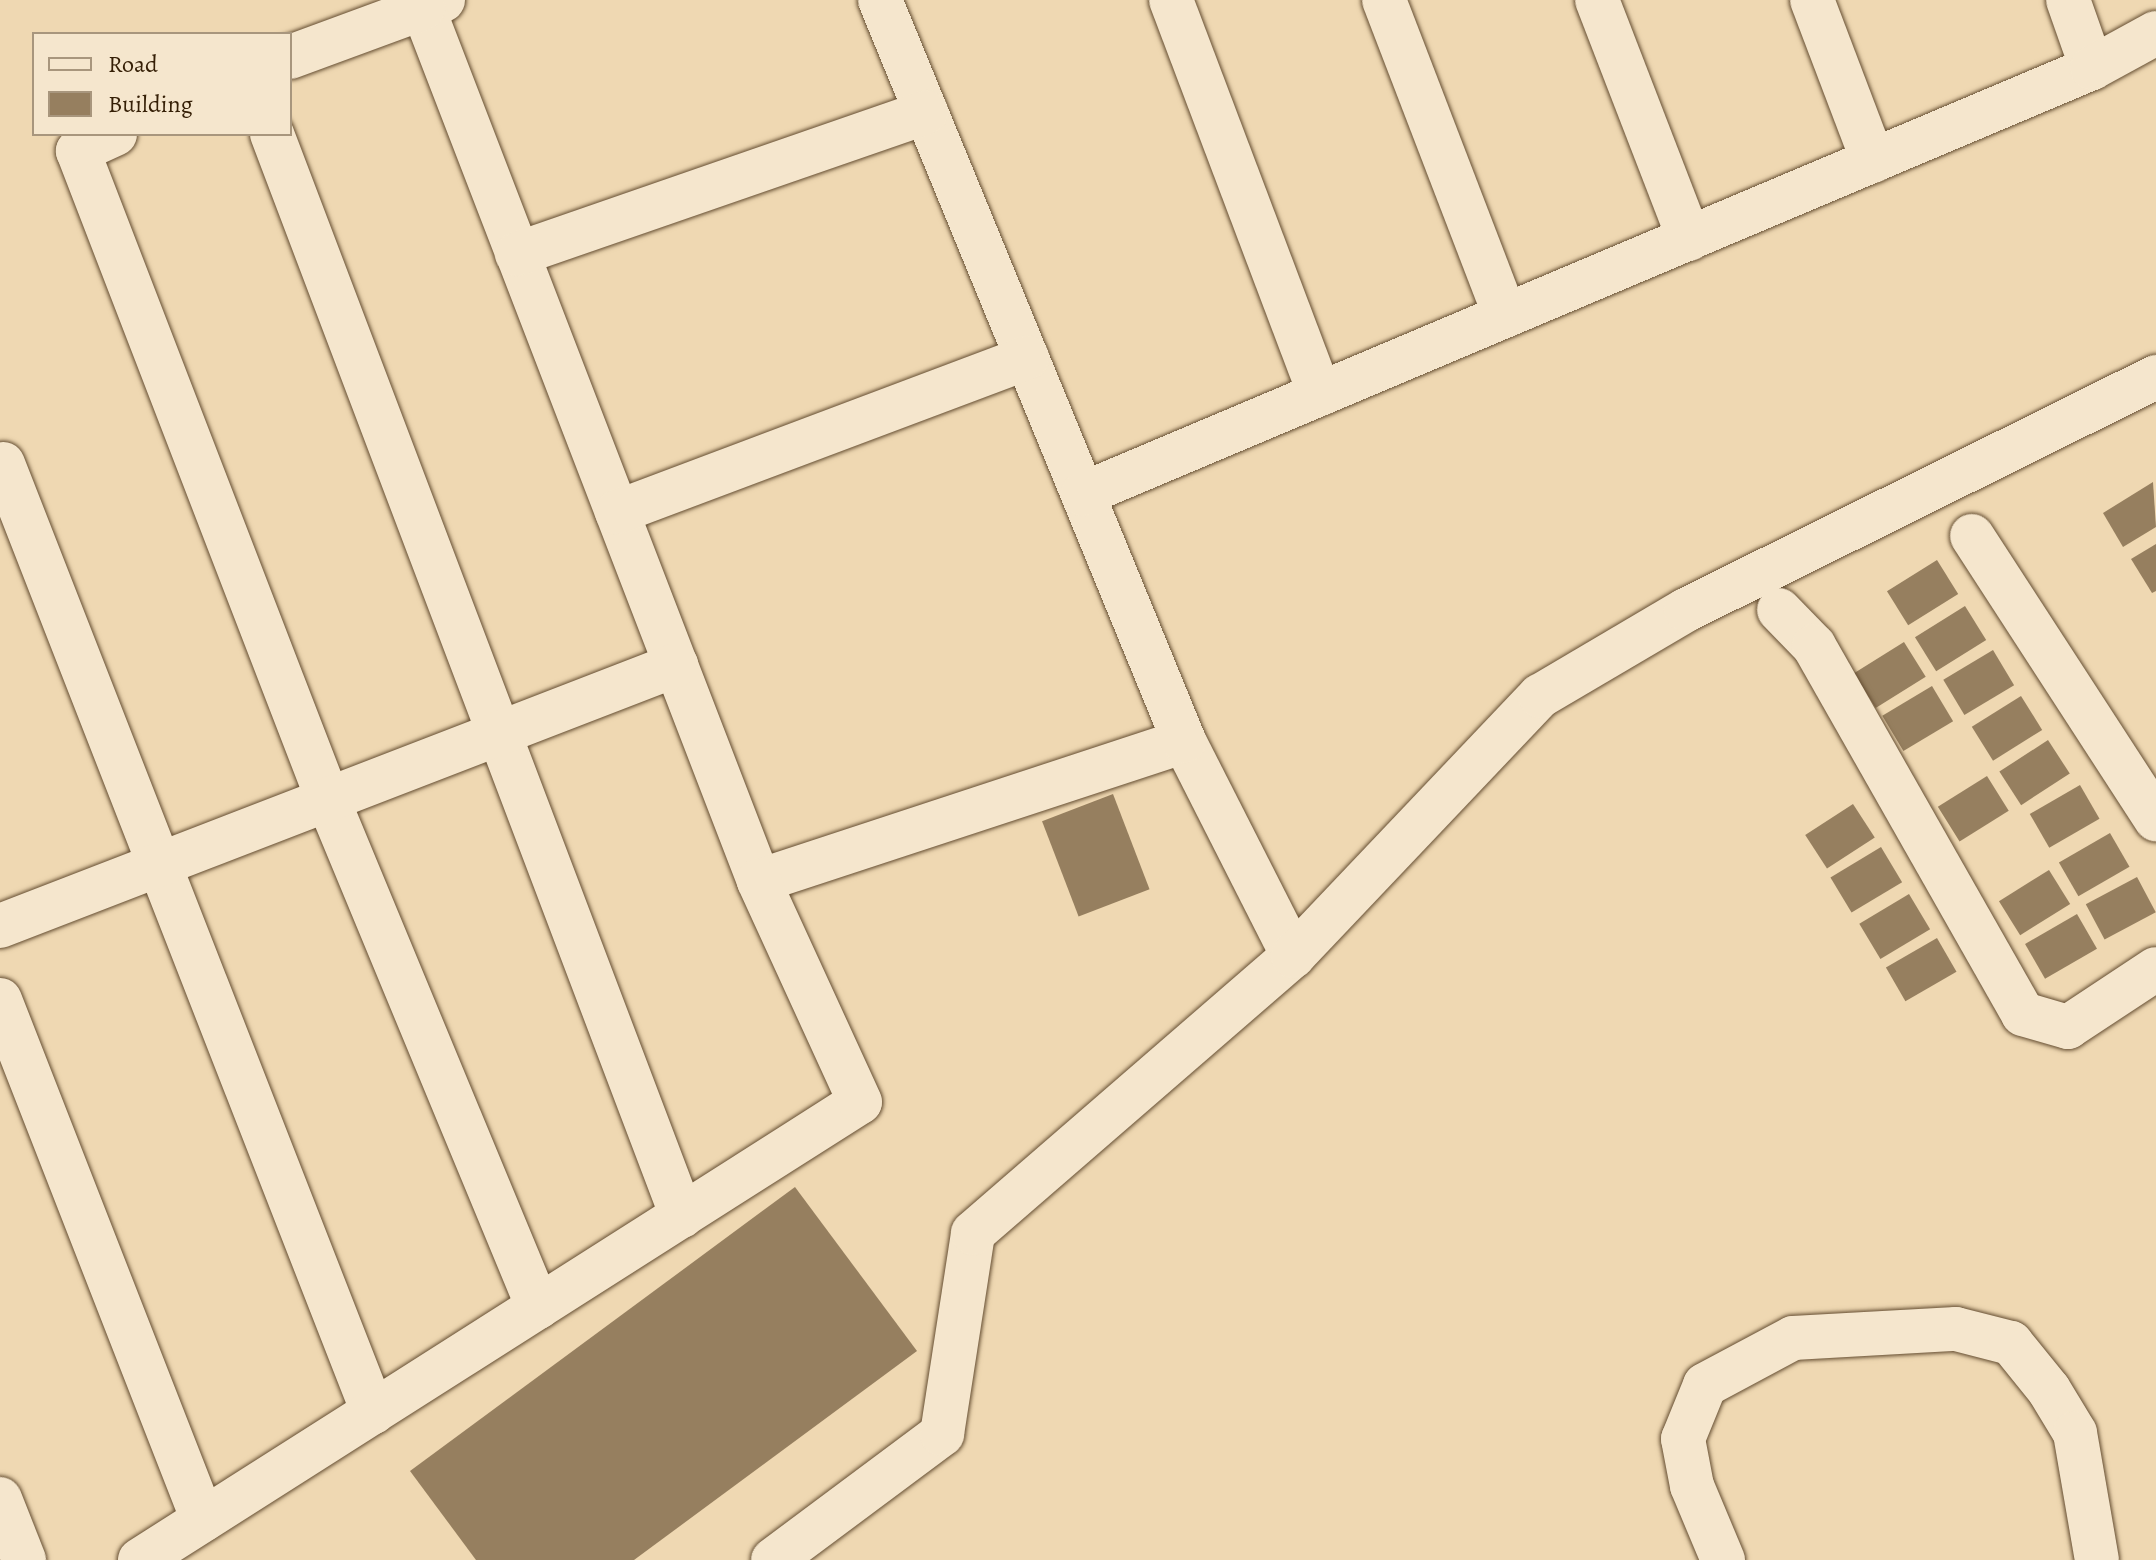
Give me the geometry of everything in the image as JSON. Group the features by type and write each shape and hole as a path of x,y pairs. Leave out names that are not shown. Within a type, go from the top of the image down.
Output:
{"street":[{"path":"880,0 1184,741 1293,956"},
{"path":"1171,0 1320,394"},
{"path":"1384,0 1505,316"},
{"path":"1597,0 1689,239"},
{"path":"1812,0 1873,161"},
{"path":"2068,0 2092,68"},
{"path":"140,1560 860,1102 759,881 517,254 433,4 292,56"},
{"path":"1083,494 2092,68 2156,33"},
{"path":"517,254 926,112"},
{"path":"111,136 78,151 328,800 538,1307"},
{"path":"273,136 502,732 682,1216"},
{"path":"617,512 1027,358"},
{"path":"773,1560 942,1434 973,1233 1293,956 1540,696 1686,610 2156,377"},
{"path":"3,464 373,1412"},
{"path":"1972,536 2156,819"},
{"path":"1779,610 1814,646 2023,1014 2068,1027 2156,969"},
{"path":"0,926 676,665"},
{"path":"759,881 1184,741"},
{"path":"0,1000 203,1520"},
{"path":"1723,1560 1692,1486 1683,1439 1705,1385 1793,1338 1956,1329 2011,1343 2049,1390 2075,1433 2097,1560"},
{"path":"0,1499 24,1560"}],"building":[{"path":"2153,482 2156,527 2123,547 2103,513"},
{"path":"2156,544 2156,591 2152,593 2131,559"},
{"path":"1937,560 1958,594 1908,625 1887,591"},
{"path":"1965,606 1986,640 1936,671 1915,637"},
{"path":"1904,642 1926,677 1876,708 1854,673"},
{"path":"1993,650 2014,685 1964,715 1943,680"},
{"path":"1932,686 1953,721 1903,751 1882,716"},
{"path":"2021,696 2042,730 1993,761 1972,727"},
{"path":"2048,740 2070,774 2021,805 1999,772"},
{"path":"1987,776 2009,811 1960,842 1938,807"},
{"path":"2080,785 2100,819 2049,848 2030,814"},
{"path":"1113,794 1150,889 1079,916 1042,821"},
{"path":"1853,804 1875,838 1827,869 1805,835"},
{"path":"2110,833 2130,867 2078,896 2059,862"},
{"path":"1881,847 1902,882 1852,913 1830,877"},
{"path":"2049,870 2070,904 2020,935 1999,901"},
{"path":"2137,877 2156,912 2105,940 2086,904"},
{"path":"1909,894 1930,929 1880,959 1859,924"},
{"path":"2077,914 2097,949 2045,979 2025,944"},
{"path":"1937,938 1956,972 1905,1001 1886,968"},
{"path":"795,1187 917,1351 634,1560 476,1560 410,1471"}]}
